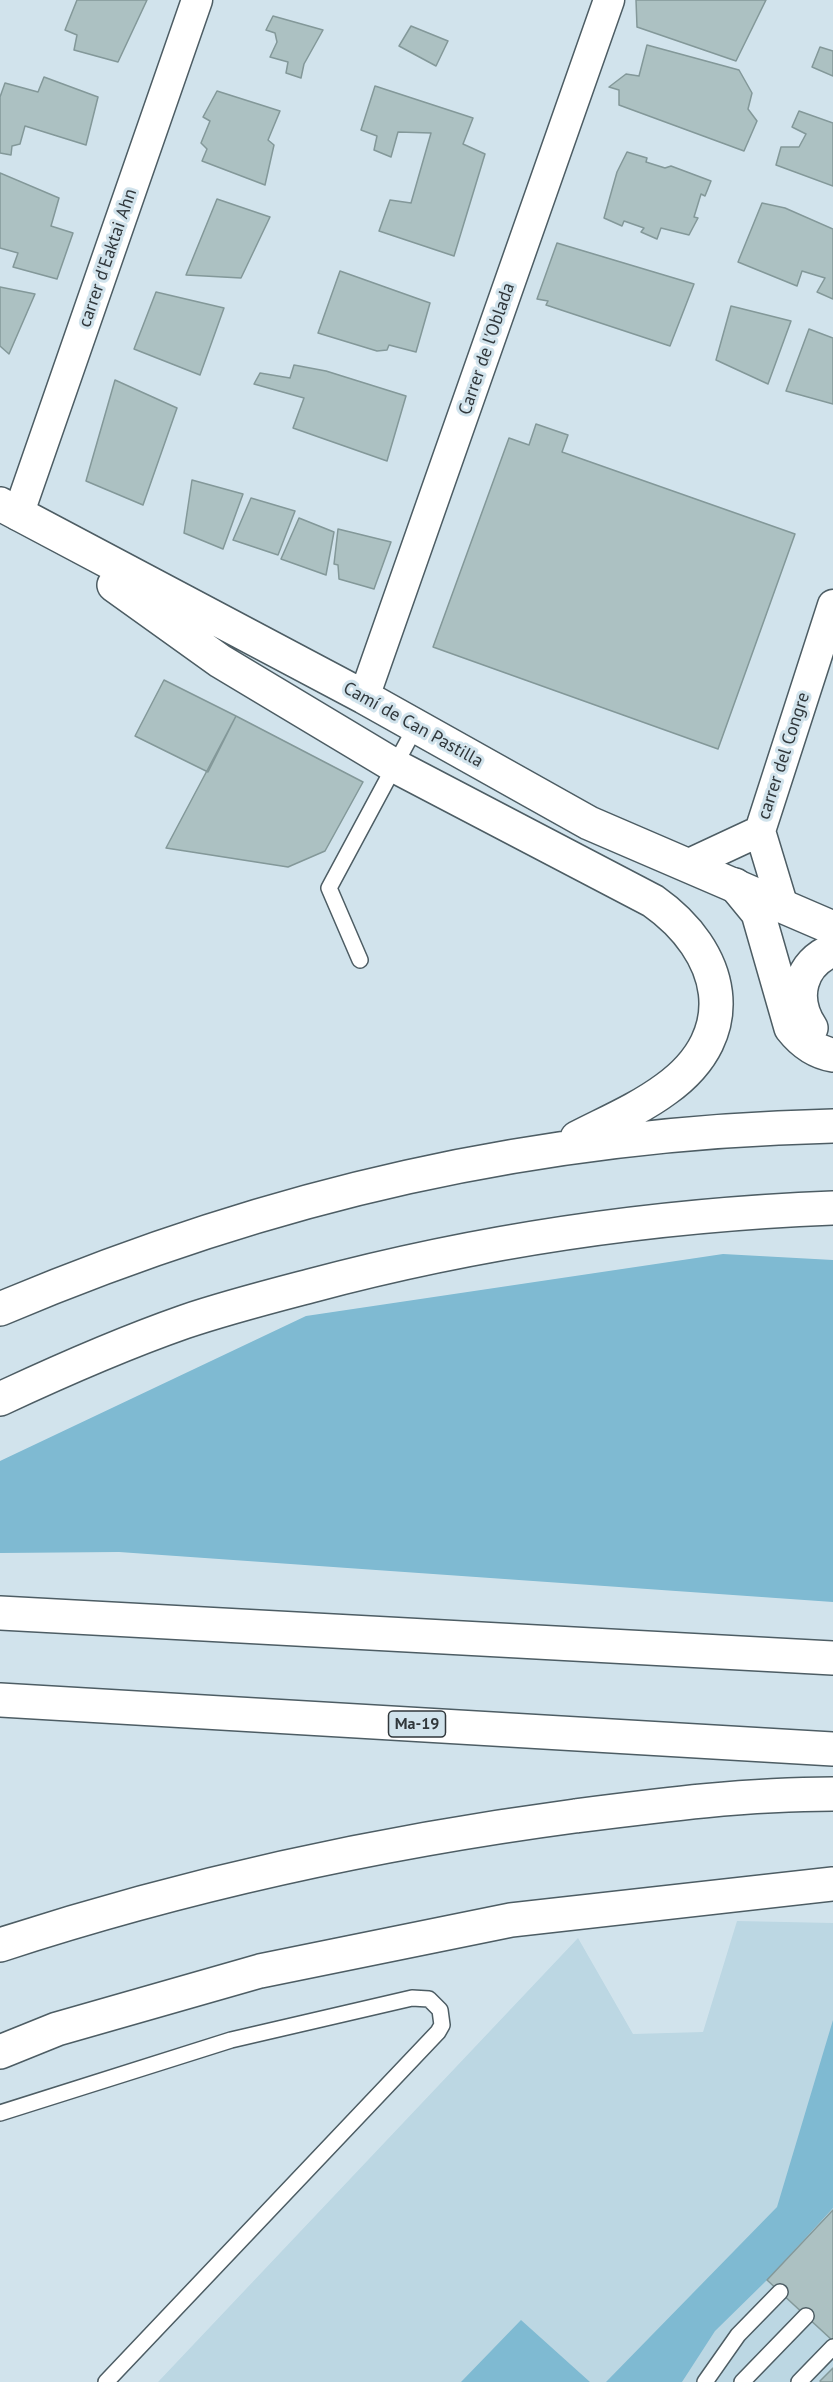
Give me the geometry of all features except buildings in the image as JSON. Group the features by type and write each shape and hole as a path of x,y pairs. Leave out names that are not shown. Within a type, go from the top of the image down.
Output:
{"main road":[{"name":"Camí de Can Pastilla","path":"9,510 364,697 589,823 833,928"},
{"path":"9,510 220,661 395,766 653,901 669,912 693,937 709,966 717,996 714,1031 695,1063 665,1090 560,1148"},
{"path":"735,885 758,913 791,1028 800,1040 813,1049 833,1055"},
{"path":"833,950 810,963 804,975 801,999 807,1021 833,1050"},
{"path":"0,1309 103,1266 284,1206 447,1168 560,1148 657,1136 833,1126"},
{"path":"0,1400 108,1350 185,1322 373,1269 564,1231 737,1213 833,1208"},
{"path":"0,1613 833,1658"},
{"name":"Ma-19","path":"0,1700 833,1749"},
{"path":"0,1945 167,1895 278,1868 381,1848 512,1825 647,1807 771,1794 833,1794"},
{"path":"0,2052 57,2030 260,1971 512,1920 833,1884"},
{"path":"730,1897 833,1904"}],"street":[{"name":"carrer d'Eaktai Ahn","path":"9,510 197,0"},
{"name":"Carrer de l'Oblada","path":"364,697 609,0"},
{"name":"carrer del Congre","path":"783,907 760,831 833,606"},
{"path":"687,864 760,831"}],"lane":[{"path":"360,960 329,888 416,726"},
{"path":"0,2113 231,2040 346,2013 421,1997 429,1999 440,2010 442,2025 438,2032 106,2382"},
{"path":"705,2382 738,2335 780,2292"},
{"path":"742,2382 806,2316"},
{"path":"799,2382 833,2347"}],"shaded area":[{"path":"723,1254 833,1260 833,1602 119,1552 0,1553 0,1461 306,1316"},
{"path":"737,1921 833,1923 833,2382 158,2382 578,1938 633,2034 703,2032"},
{"path":"833,2020 833,2208 767,2280 715,2331 682,2382 606,2382 777,2207"},
{"path":"521,2320 590,2382 461,2382"}]}
